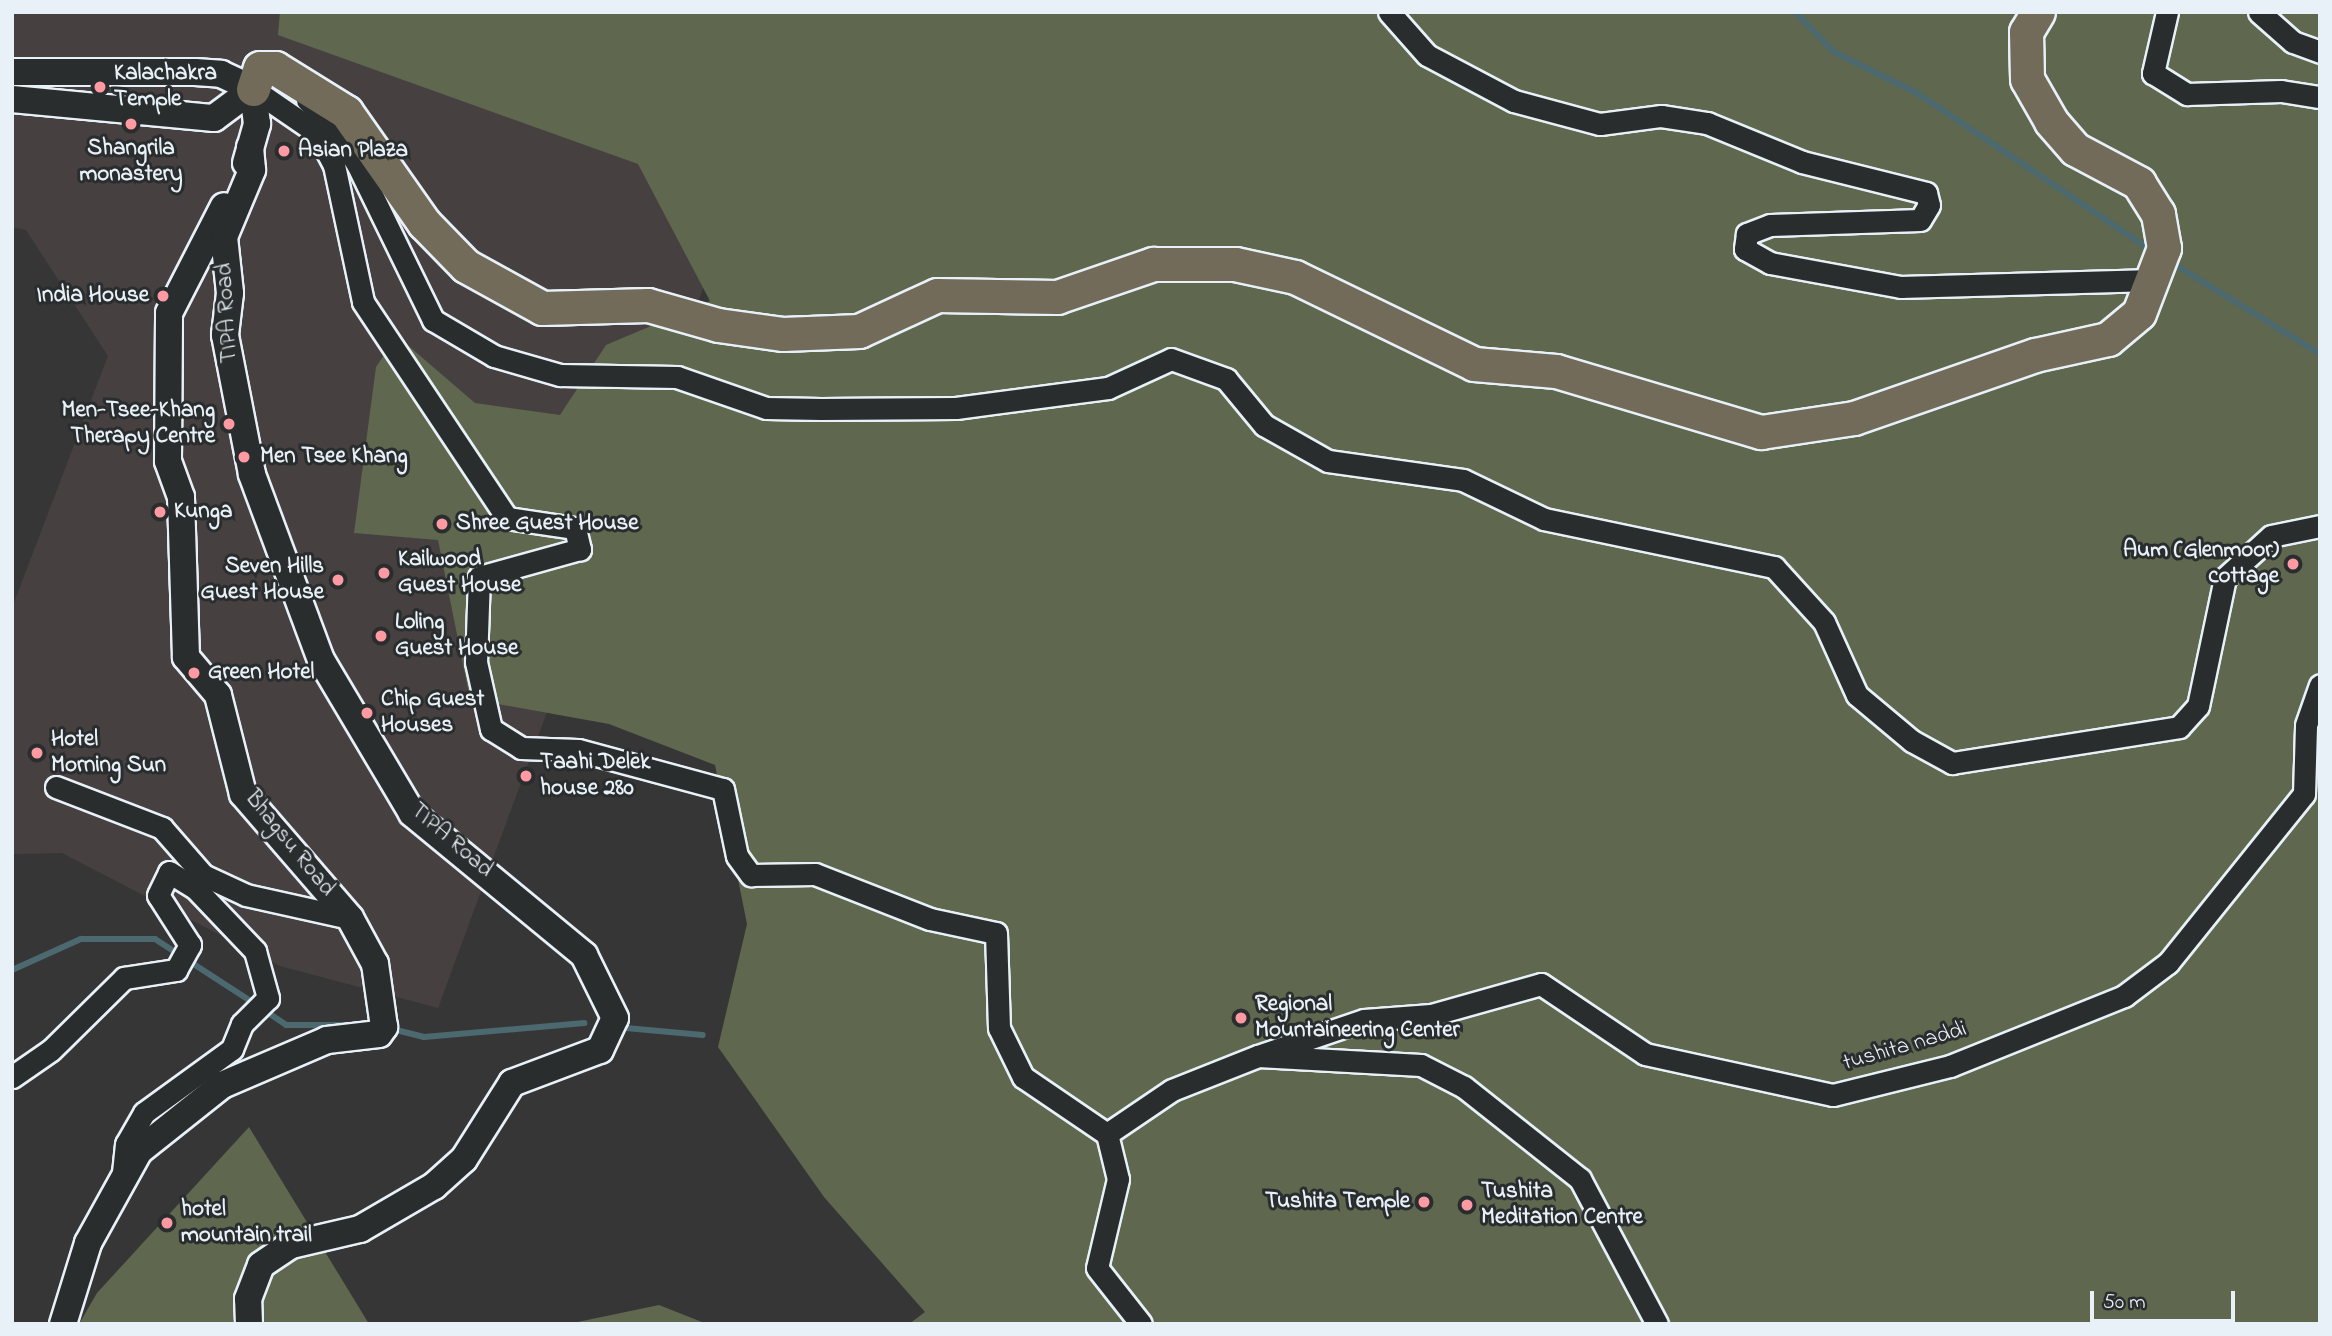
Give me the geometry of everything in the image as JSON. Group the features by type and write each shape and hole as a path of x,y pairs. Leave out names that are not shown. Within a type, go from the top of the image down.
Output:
{"main road":[{"path":"253,89 260,68 275,68 346,112 424,223 466,265 542,308 648,304 718,325 783,334 859,331 937,295 1057,297 1153,264 1235,264 1295,277 1474,364 1556,371 1761,432 1854,418 2035,355 2108,339 2139,313 2157,266 2158,214 2140,183 2075,149 2027,79 2026,32 2038,12"}],"street":[{"path":"1388,12 1434,60 1514,101 1600,124 1661,116 1707,123 1801,162 1926,193 1929,205 1920,220 1770,225 1747,234 1745,250 1770,263 1901,287 2157,266"},
{"path":"2167,12 2153,73 2187,94 2281,90 2320,97"},
{"path":"2259,12 2293,42 2320,52"},
{"path":"12,72 221,74 253,89 317,133 334,165 363,302 507,517 575,528 580,549 479,577 476,662 491,729 521,748 578,750 723,789 737,856 751,875 815,874 930,919 996,933 999,1028 1023,1077 1107,1134 1118,1179 1097,1268 1141,1324"},
{"path":"12,99 214,118 262,80 292,90 333,126 433,320 514,365 560,375 677,377 766,408 848,409 956,408 1108,388 1171,359 1226,379 1264,425 1328,461 1463,480 1544,519 1774,567 1824,622 1857,695 1912,741 1952,762 2179,727 2198,706 2225,578 2271,536 2320,526"},
{"name":"Bhagsu Road","path":"62,1324 88,1243 123,1174 139,1151 222,1085 327,1040 379,1034 384,1008 375,964 350,918 243,794 218,695 186,657 181,497 168,461 169,313 204,237 243,176 257,124 253,89"},
{"name":"TIPA Road","path":"249,1324 248,1299 261,1265 291,1245 360,1229 434,1186 464,1159 512,1083 600,1050 615,1018 584,955 412,813 321,660 252,474 225,335 230,293 224,237 252,170 250,147"},
{"name":"tushita naddi","path":"1107,1134 1172,1090 1258,1056 1364,1020 1431,1015 1541,984 1645,1054 1833,1095 1950,1066 2124,996 2168,963 2304,794 2306,725 2320,685"},
{"path":"56,787 162,828 203,875 246,895 350,918"},
{"path":"12,1077 51,1050 124,978 183,962 158,895 169,872 196,889 255,951 268,998 253,1017 242,1024 232,1049 144,1113 126,1144 123,1174"},
{"path":"1258,1056 1421,1065 1464,1087 1580,1179 1657,1324"}],"shaded area":[{"path":"12,12 333,12 747,169 438,1008 280,966 62,853 12,854 12,608 108,356 26,230 12,227"}],"green space":[{"path":"280,12 2320,12 2320,1324 909,1324 925,1312 824,1197 718,1047 747,924 715,765 609,724 470,699 438,540 354,533 376,367 397,336 475,403 560,415 606,345 710,301 638,164 278,35"},
{"path":"249,1127 369,1324 79,1324 97,1293"},
{"path":"659,1305 707,1324 568,1324"}],"waterway":[{"path":"1795,12 1834,52 1917,93 2151,250"},
{"path":"2169,261 2320,354"},
{"path":"12,970 81,939 155,939 255,1004"},
{"path":"264,1010 286,1025 354,1025"},
{"path":"396,1030 424,1037 584,1023"},
{"path":"626,1028 703,1035"}],"place":[{"name":"Kalachakra Temple","path":"100,87"},
{"name":"Shangrila monastery","path":"131,124"},
{"name":"Asian Plaza","path":"284,151"},
{"name":"India House","path":"163,296"},
{"name":"Men-Tsee-Khang Therapy Centre","path":"229,424"},
{"name":"Men Tsee Khang","path":"244,457"},
{"name":"Kunga","path":"160,512"},
{"name":"Shree Guest House","path":"442,524"},
{"name":"Aum (Glenmoor) cottage","path":"2293,564"},
{"name":"Kailwood Guest House","path":"384,573"},
{"name":"Seven Hills Guest House","path":"338,580"},
{"name":"Loling Guest House","path":"381,636"},
{"name":"Green Hotel","path":"194,673"},
{"name":"Chip Guest Houses","path":"367,713"},
{"name":"Hotel Morning Sun","path":"37,753"},
{"name":"Taahi Delek house 280","path":"526,776"},
{"name":"Regional Mountaineering Center","path":"1241,1018"},
{"name":"Tushita Temple","path":"1424,1202"},
{"name":"Tushita Meditation Centre","path":"1467,1205"},
{"name":"hotel mountain trail","path":"167,1223"}]}
